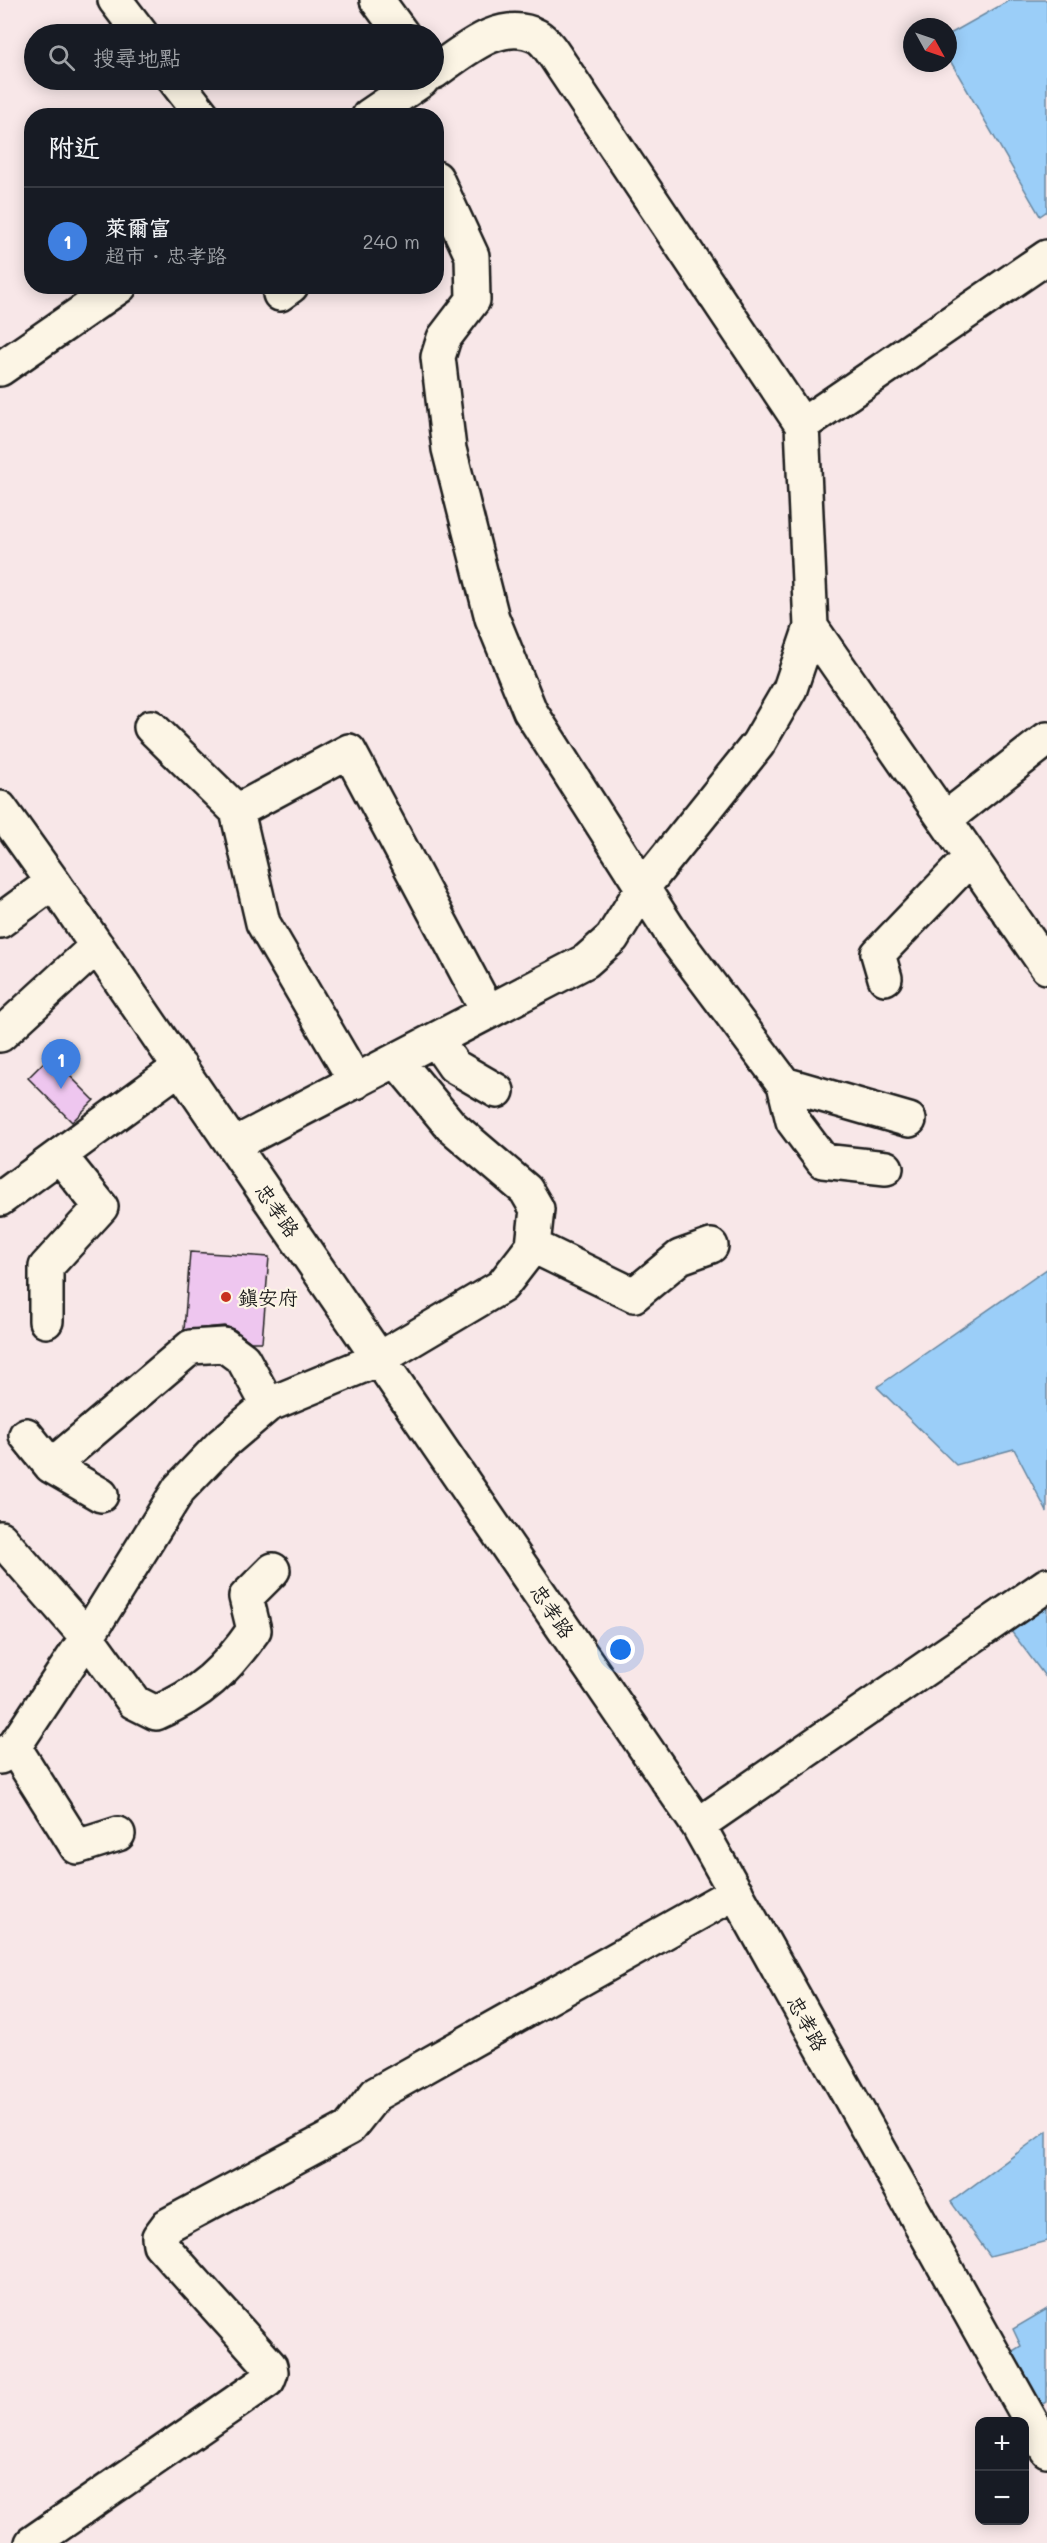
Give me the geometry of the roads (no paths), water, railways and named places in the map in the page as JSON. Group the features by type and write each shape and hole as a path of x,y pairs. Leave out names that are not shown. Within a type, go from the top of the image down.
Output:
{"street":[{"path":"115,0 133,24"},
{"path":"377,0 395,24"},
{"path":"233,1145 586,961 612,938 644,886 758,744 790,689 811,627 802,425 561,65 539,37 515,29 485,38 444,65"},
{"path":"183,90 197,108"},
{"path":"389,108 410,90"},
{"path":"444,196 472,256 472,300 444,338 438,357 449,449 492,618 530,711 644,886 674,938 784,1084 793,1121 823,1161 886,1168"},
{"path":"802,425 1047,257"},
{"path":"0,369 108,294"},
{"path":"811,627 1047,968"},
{"path":"151,727 237,812 263,923 356,1082"},
{"path":"945,819 1047,739"},
{"path":"237,812 349,751 488,1012"},
{"name":"忠孝路","path":"0,808 97,946 698,1825 1047,2450"},
{"path":"885,978 878,954 971,858"},
{"path":"0,921 53,882"},
{"path":"0,1035 97,946"},
{"path":"436,1040 454,1066 497,1091"},
{"path":"118,1834 77,1847 7,1752 87,1637 179,1489 222,1444 268,1405 379,1359 502,1286 533,1246 537,1209 526,1190 451,1126 397,1060"},
{"path":"0,1198 180,1067"},
{"path":"784,1084 909,1120"},
{"path":"46,1321 46,1267 101,1207 60,1156"},
{"path":"533,1246 634,1295 680,1257 711,1246"},
{"path":"51,1466 192,1347 224,1345 243,1359 268,1405"},
{"path":"26,1435 51,1466 101,1495"},
{"path":"0,1538 87,1637 134,1702 156,1713 181,1702 230,1664 254,1630 246,1597 273,1570"},
{"path":"698,1825 1047,1585"},
{"path":"32,2543 268,2380 271,2372 270,2366 160,2244 159,2237 168,2225 349,2128 376,2094 736,1892"}],"water":[{"path":"1010,0 1047,0 1047,211 1040,216 957,72 957,30"},
{"path":"1047,1269 1047,1512 1014,1449 956,1465 877,1387"},
{"path":"1047,1592 1047,1679 1008,1627"},
{"path":"1047,2131 1047,2241 990,2256 951,2202"},
{"path":"1047,2309 1047,2402 1042,2405 993,2363 1021,2346 1013,2329"}],"place":[{"name":"萊爾富","path":"61,1089"},
{"name":"鎮安府","path":"226,1297"}]}
